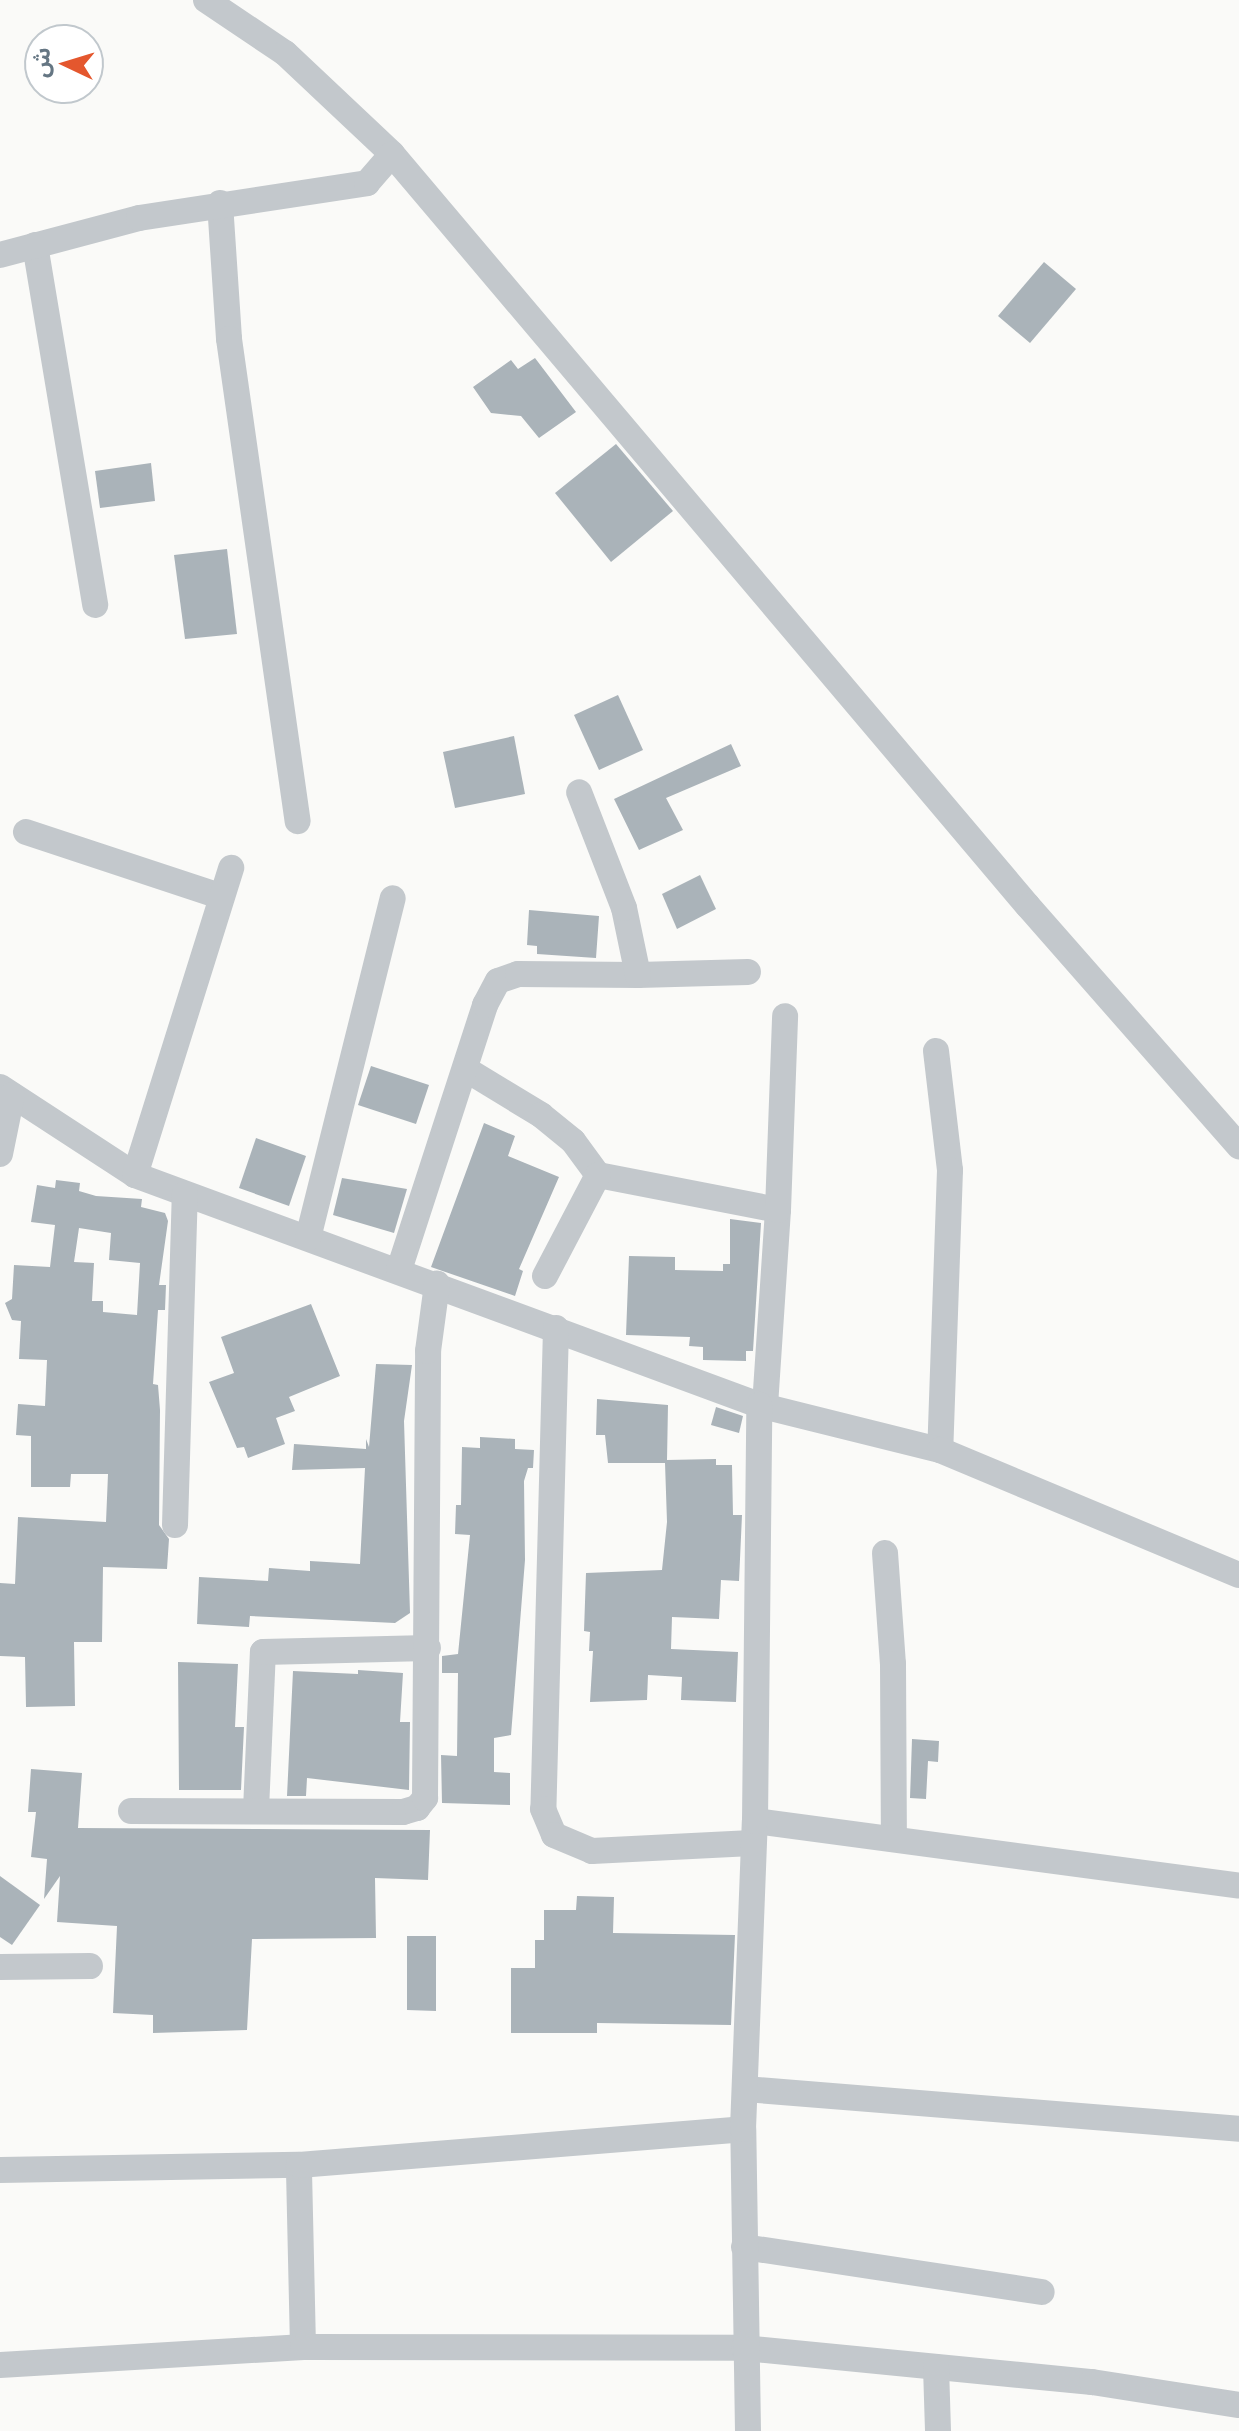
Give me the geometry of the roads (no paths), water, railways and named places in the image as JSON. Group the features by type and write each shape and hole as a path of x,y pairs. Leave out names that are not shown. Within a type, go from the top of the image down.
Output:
{"street":[{"path":"206,0 285,53 392,154 1028,906 1239,1146"},
{"path":"0,255 220,203 367,183 392,154"},
{"path":"220,203 229,339 298,821"},
{"path":"35,245 95,605"},
{"path":"579,792 624,908 638,975"},
{"path":"26,832 222,897"},
{"path":"135,1175 231,868"},
{"path":"308,1238 393,898"},
{"path":"399,1270 467,1070 485,1005 498,981 518,974 748,972"},
{"path":"748,2431 744,2348 743,2129 762,1405 778,1210 785,1016"},
{"path":"936,1051 950,1170 940,1450"},
{"path":"467,1070 541,1115 573,1141 598,1175 778,1210"},
{"path":"0,1154 6,1091 135,1175 762,1405 940,1450 1239,1575"},
{"path":"545,1276 598,1175"},
{"path":"175,1525 185,1194"},
{"path":"131,1811 417,1808 425,1798 428,1351 437,1284"},
{"path":"556,1328 543,1809 554,1835 592,1851 753,1832 894,1839 1239,1886"},
{"path":"885,1553 893,1664 894,1839"},
{"path":"256,1810 263,1652 428,1648"},
{"path":"0,1967 90,1966"},
{"path":"745,2089 1239,2129"},
{"path":"0,2170 299,2165 743,2129"},
{"path":"299,2165 303,2347"},
{"path":"744,2247 1042,2292"},
{"path":"0,2365 303,2347 744,2348 1092,2382 1239,2401"},
{"path":"936,2367 938,2431"}]}
